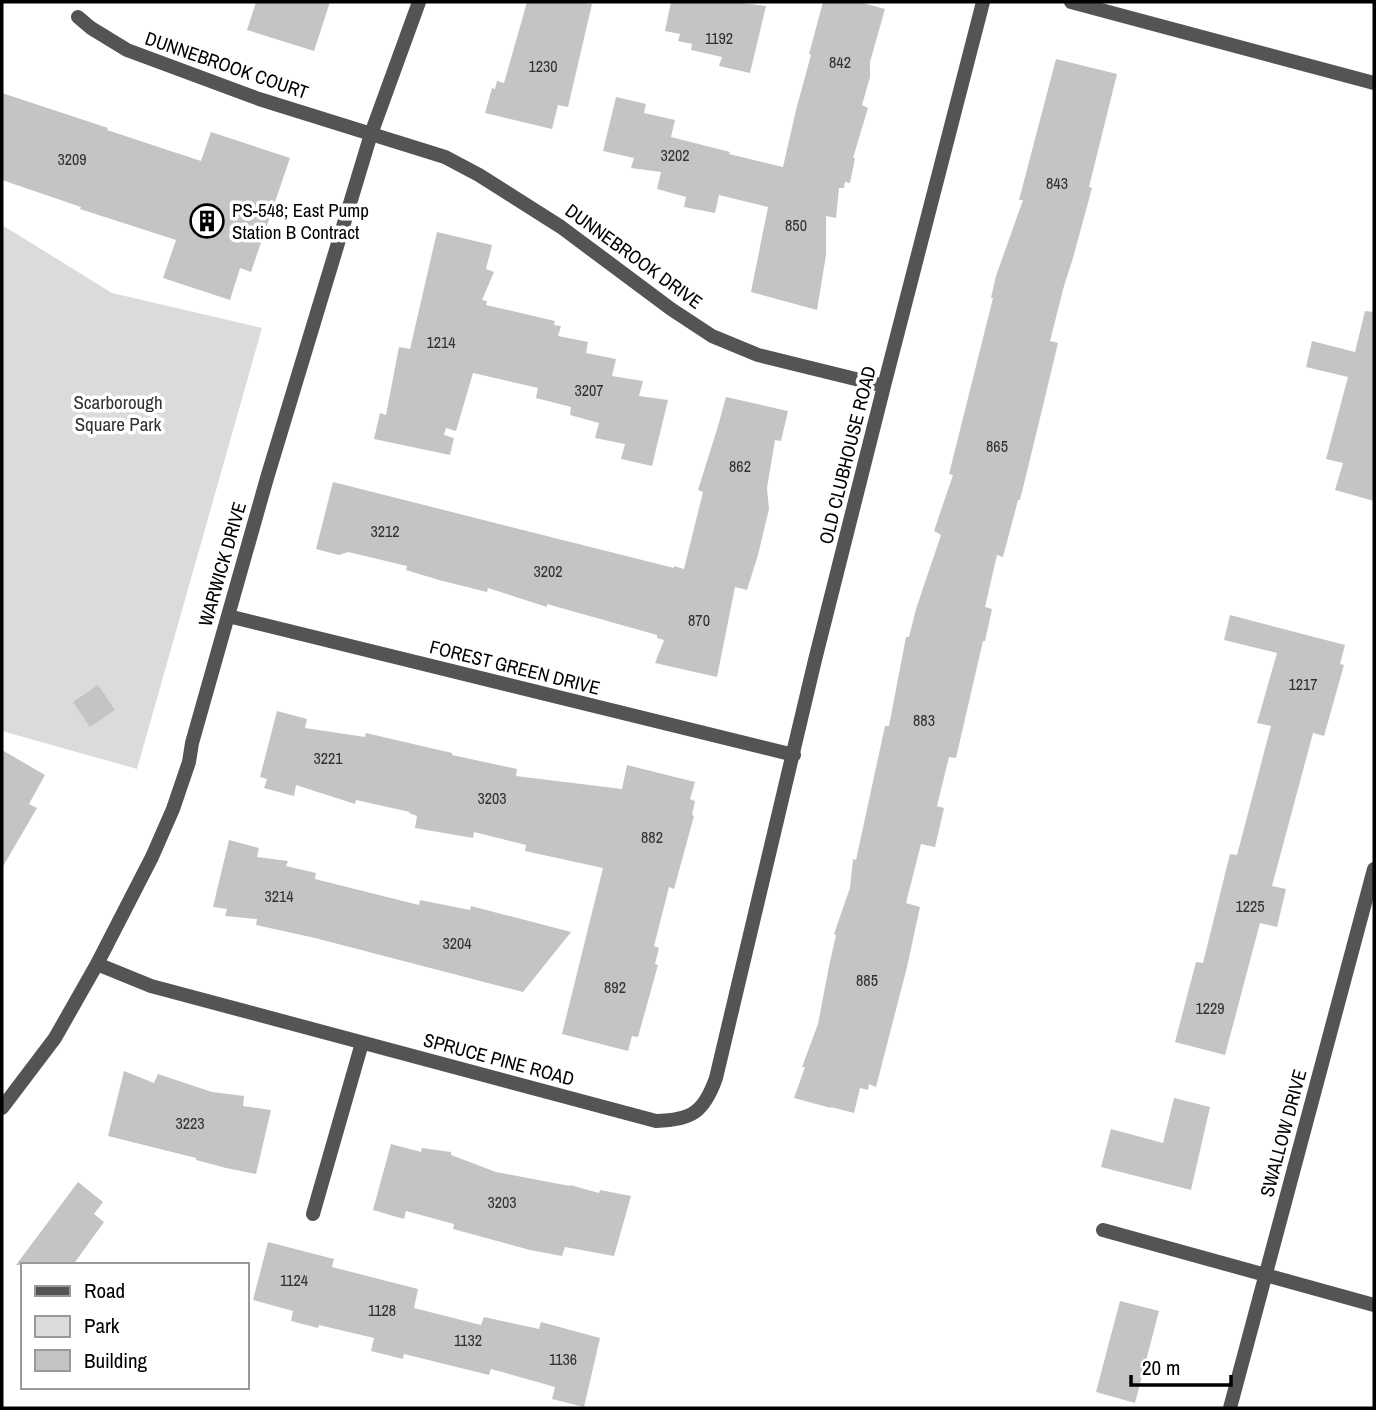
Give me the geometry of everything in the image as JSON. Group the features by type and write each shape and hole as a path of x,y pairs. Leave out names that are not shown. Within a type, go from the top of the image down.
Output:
{"street":[{"name":"WARWICK DRIVE","path":"2,1108 55,1038 97,964 173,809 189,762 192,743 267,478 371,134 419,2"},
{"name":"OLD CLUBHOUSE ROAD","path":"754,919 884,386 983,2"},
{"path":"1070,2 1374,83"},
{"name":"DUNNEBROOK COURT","path":"78,17 127,50 259,99 371,134"},
{"name":"DUNNEBROOK DRIVE","path":"371,134 445,157 479,175 561,227 671,309 712,336 758,355 884,386"},
{"name":"FOREST GREEN DRIVE","path":"228,616 794,755"},
{"name":"SWALLOW DRIVE","path":"1230,1408 1374,869"},
{"name":"SPRUCE PINE ROAD","path":"97,964 151,986 362,1043 656,1121 677,1120 695,1112 709,1097 716,1078 754,919"},
{"path":"313,1214 362,1043"},
{"path":"1103,1230 1374,1306"}],"green space":[{"name":"Scarborough Square Park","path":"2,225 112,293 262,328 137,769 2,731"}],"building":[{"path":"256,2 330,2 314,51 247,30"},
{"path":"527,2 592,4 568,107 558,105 552,129 485,113 492,88 495,89 497,81 504,83"},
{"path":"671,2 734,2 766,6 750,73 719,66 722,57 691,50 692,44 678,41 680,34 665,31"},
{"path":"823,2 859,2 885,9 870,62 870,77 862,105 868,108 853,158 850,183 845,182 844,188 839,188 836,218 826,216 826,255 817,310 751,292 768,207 719,195 715,213 684,207 686,197 657,189 661,172 631,168 634,158 603,151 616,97 646,104 644,113 675,120 671,137 783,167"},
{"path":"1056,59 1117,74 1089,187 1092,188 1050,341 1058,343 1020,500 1003,557 997,555 985,607 992,609 985,641 956,758 949,757 937,806 944,808 935,847 921,844 906,903 920,907 907,967 876,1087 869,1084 868,1090 860,1088 854,1113 794,1098 818,1024 836,935 834,934 850,888 853,859 856,860 885,726 889,726 906,637 909,637 941,535 934,531 953,475 949,474 993,298 996,276 1023,200 1019,200"},
{"path":"2,93 201,161 211,132 290,158 251,272 240,268 230,300 163,278 176,240 2,180"},
{"path":"437,232 492,245 486,269 494,272 482,300 487,301 486,305 555,321 554,325 561,326 558,336 588,342 586,353 616,359 612,376 643,381 639,396 668,400 652,466 621,459 625,444 595,438 599,423 570,415 571,407 536,398 538,388 473,373 456,431 446,428 444,435 454,438 450,455 374,439 380,413 386,415 399,347 410,349"},
{"path":"1365,311 1374,312 1374,501 1335,490 1343,463 1326,459 1348,377 1306,367 1312,341 1355,352"},
{"path":"726,397 788,411 781,441 775,440 767,488 769,509 758,555 747,590 735,587 717,677 655,663 664,640 657,638 657,635 547,604 547,607 488,588 487,592 439,580 406,570 407,566 348,552 339,555 316,549 333,482 684,569 703,492 698,490"},
{"path":"1230,615 1345,645 1340,664 1344,665 1324,736 1313,733 1272,886 1286,889 1277,927 1260,923 1225,1055 1175,1042 1196,962 1203,963 1230,854 1237,855 1271,726 1257,723 1277,653 1224,640"},
{"path":"98,685 115,710 90,727 73,702"},
{"path":"277,711 307,719 305,728 365,737 366,733 517,769 516,776 622,789 627,765 695,782 690,799 695,801 694,816 674,889 669,887 654,946 659,948 655,964 658,965 638,1037 632,1036 628,1051 562,1034 603,868 525,851 526,845 474,832 473,838 415,828 417,816 410,812 356,800 355,804 296,785 294,796 264,788 267,779 260,777"},
{"path":"2,750 45,775 29,804 37,808 2,868"},
{"path":"229,840 259,848 257,857 288,861 286,866 316,873 315,879 419,905 420,900 470,910 471,906 571,932 523,992 256,925 257,919 225,916 227,909 213,907"},
{"path":"124,1071 154,1083 158,1074 212,1092 244,1096 243,1106 271,1110 256,1174 108,1136"},
{"path":"1174,1098 1210,1107 1191,1190 1101,1167 1111,1129 1163,1143"},
{"path":"391,1144 421,1152 422,1148 451,1152 451,1155 496,1172 599,1193 600,1190 631,1196 614,1256 565,1247 562,1256 530,1250 453,1229 454,1224 406,1211 404,1219 373,1210"},
{"path":"78,1182 103,1202 94,1214 104,1222 74,1263 16,1265"},
{"path":"268,1242 334,1259 332,1267 418,1289 414,1308 481,1325 484,1317 539,1329 541,1322 600,1338 584,1407 552,1399 555,1387 491,1369 489,1375 404,1354 403,1359 371,1351 374,1338 291,1321 293,1311 253,1300"},
{"path":"1120,1301 1159,1311 1135,1403 1096,1392"}],"place":[{"name":"PS-548; East Pump Station B Contract","path":"207,221"}]}
